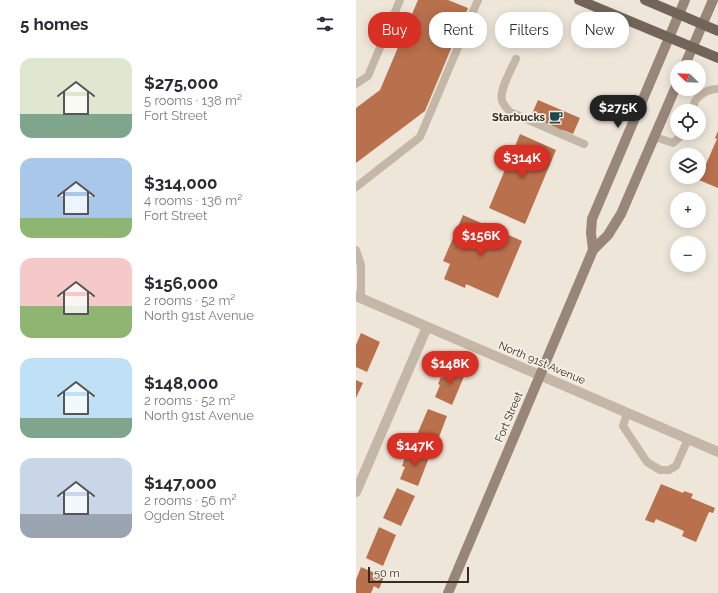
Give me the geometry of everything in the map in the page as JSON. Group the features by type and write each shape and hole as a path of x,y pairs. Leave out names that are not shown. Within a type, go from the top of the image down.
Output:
{"main road":[{"path":"579,0 718,58"},
{"path":"645,0 718,31"},
{"name":"Fort Street","path":"593,250 591,233 592,219 685,0"},
{"path":"687,60 713,0"},
{"name":"Fort Street","path":"448,593 593,250 608,235 621,214 672,96"}],"street":[{"name":"North 91st Avenue","path":"359,298 718,452"},
{"path":"356,492 427,327"}],"lane":[{"path":"356,84 368,76 400,0"},
{"path":"356,187 420,137 478,0"},
{"path":"516,59 502,94 502,101 505,107 510,112 584,144"},
{"path":"695,104 704,93 713,88 718,89"},
{"path":"655,137 673,143 676,140"},
{"path":"356,250 360,265 359,298"},
{"path":"627,412 623,426 647,462 660,470 670,470 676,466 688,439"}],"building":[{"path":"418,0 448,0 468,8 466,12 429,12 429,48 451,48 425,111 356,163 356,108 380,90 398,48 421,48 421,12 413,12"},
{"name":"Starbucks","path":"538,100 580,118 573,134 563,130 562,134 556,131 557,128 531,116"},
{"path":"718,131 718,188 706,183 706,164 717,139 715,138"},
{"path":"520,134 556,150 525,224 489,208"},
{"path":"463,215 522,241 498,298 466,284 465,288 444,279 450,264 443,261"},
{"path":"361,333 380,342 367,372 356,367 356,345"},
{"path":"448,366 465,374 452,405 435,397 440,385 438,384 441,377 443,378"},
{"path":"356,380 363,383 356,398"},
{"path":"428,409 447,416 436,445 416,437"},
{"path":"412,448 430,455 418,486 400,479 405,467 402,466 405,457 408,459"},
{"path":"661,484 683,493 684,491 693,494 691,498 715,508 713,513 709,512 696,542 682,536 684,531 656,519 654,523 645,520"},
{"path":"397,488 415,496 401,526 383,518"},
{"path":"379,527 396,535 383,566 366,558"},
{"path":"361,567 384,577 379,589 374,586 371,593 356,593 356,580"}],"place":[{"name":"Starbucks","path":"556,117"}]}
